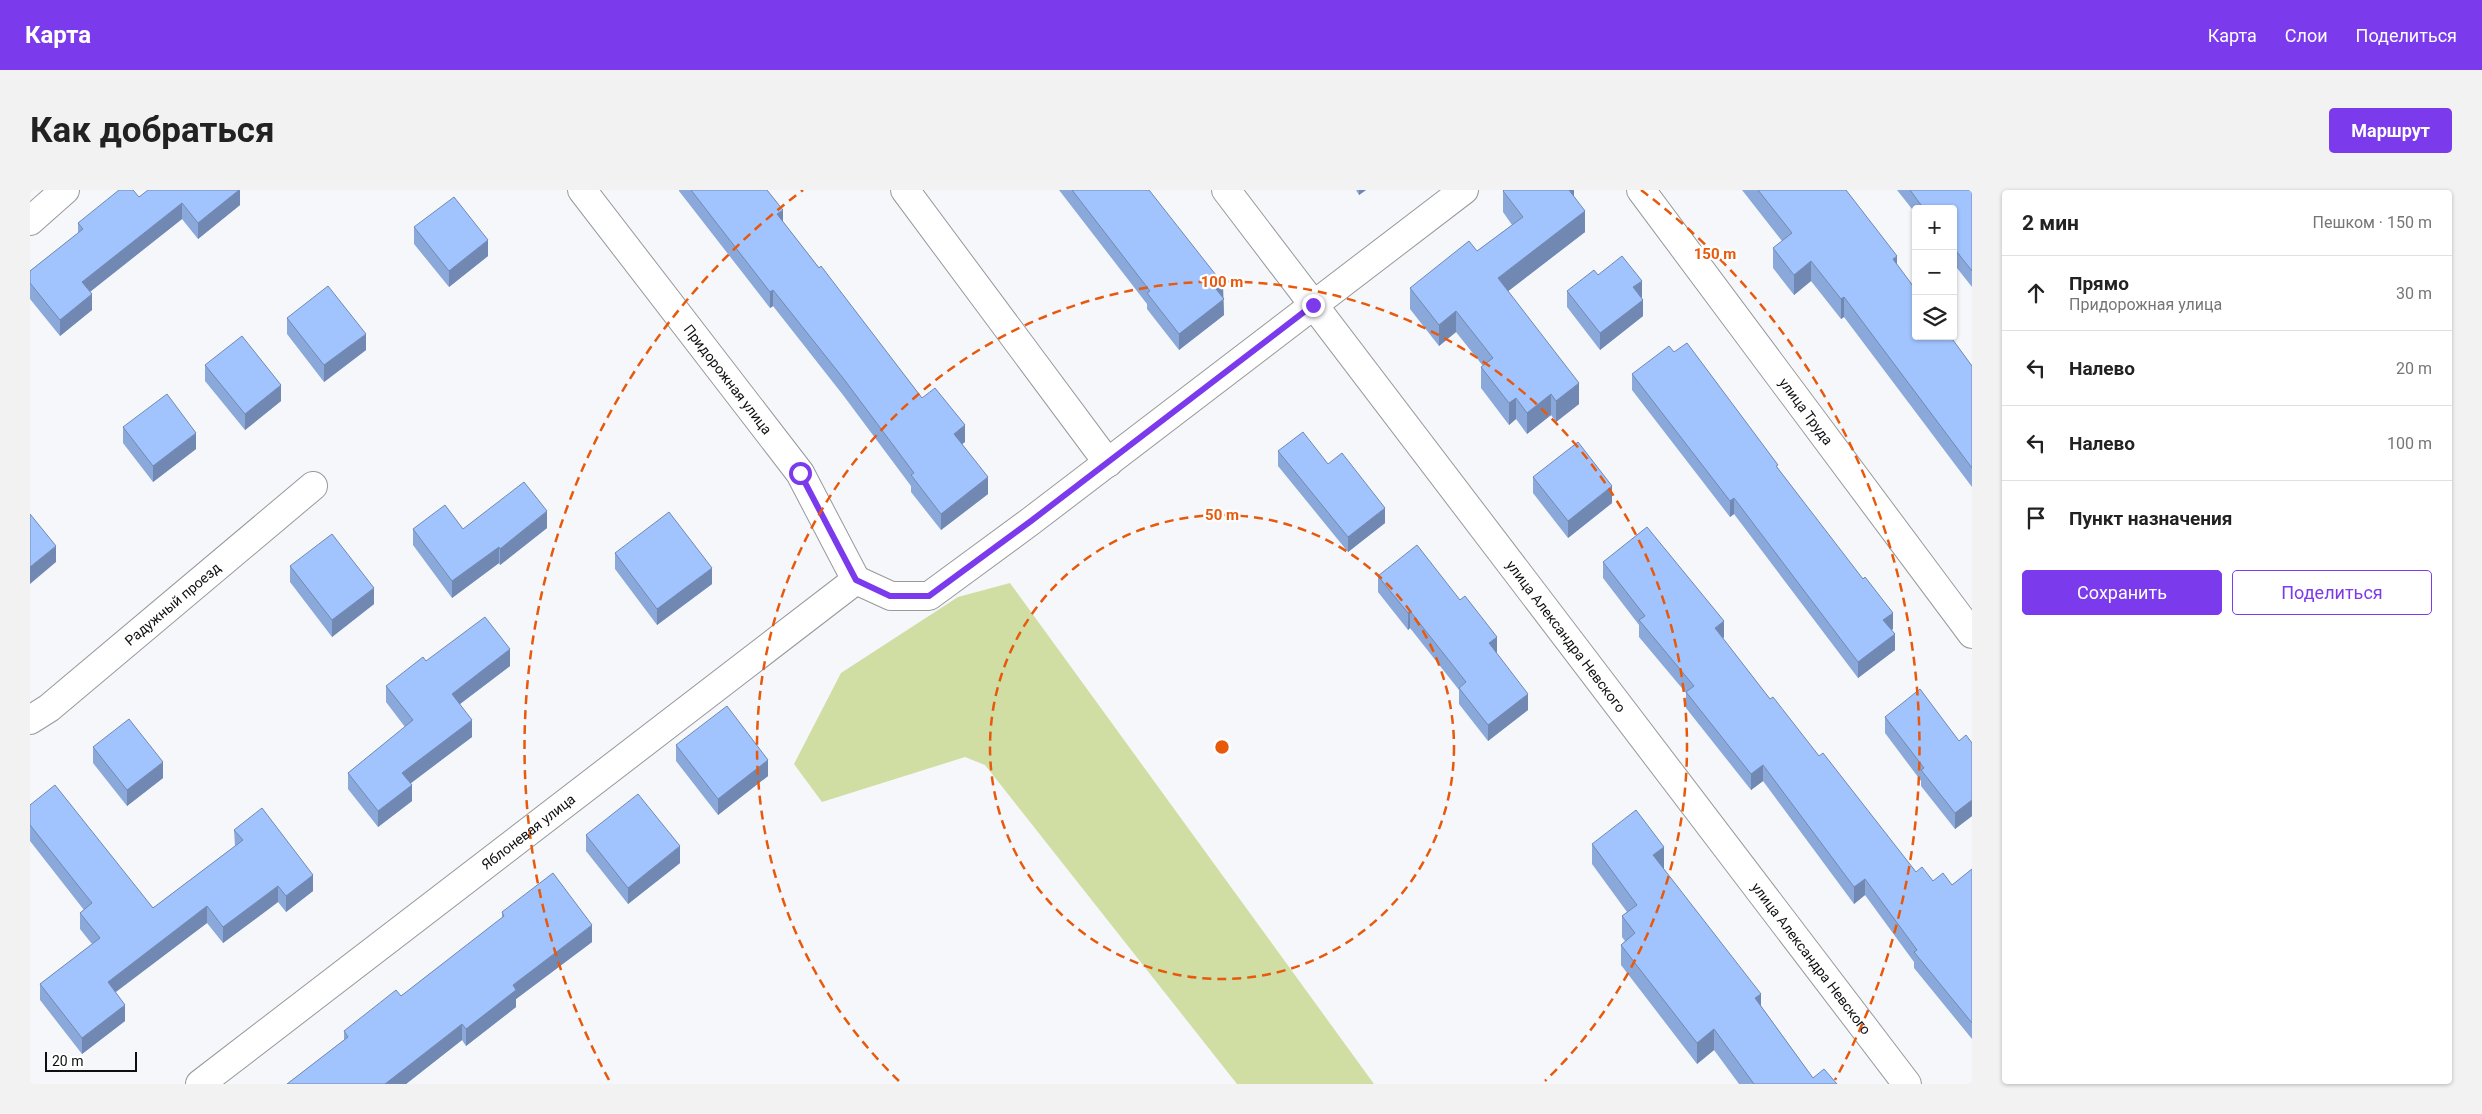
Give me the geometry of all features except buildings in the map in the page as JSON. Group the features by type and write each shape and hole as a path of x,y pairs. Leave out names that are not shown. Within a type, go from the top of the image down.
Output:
{"street":[{"path":"30,221 65,190"},
{"name":"Придорожная улица","path":"582,190 800,473 856,580"},
{"path":"905,190 1108,463"},
{"name":"улица Александра Невского","path":"1226,190 1907,1084"},
{"path":"856,580 890,596 929,596 1108,463 1464,190"},
{"name":"улица Труда","path":"1641,190 1972,634"},
{"name":"Радужный проезд","path":"30,720 49,708 313,486"},
{"name":"Яблоневая улица","path":"200,1084 856,580"}],"green space":[{"path":"1010,583 1374,1084 1237,1084 985,765 965,757 822,802 794,764 841,673 958,597"}],"route":[{"path":"800,473 856,580 890,596 929,596 1031,521 1313,305"}]}
